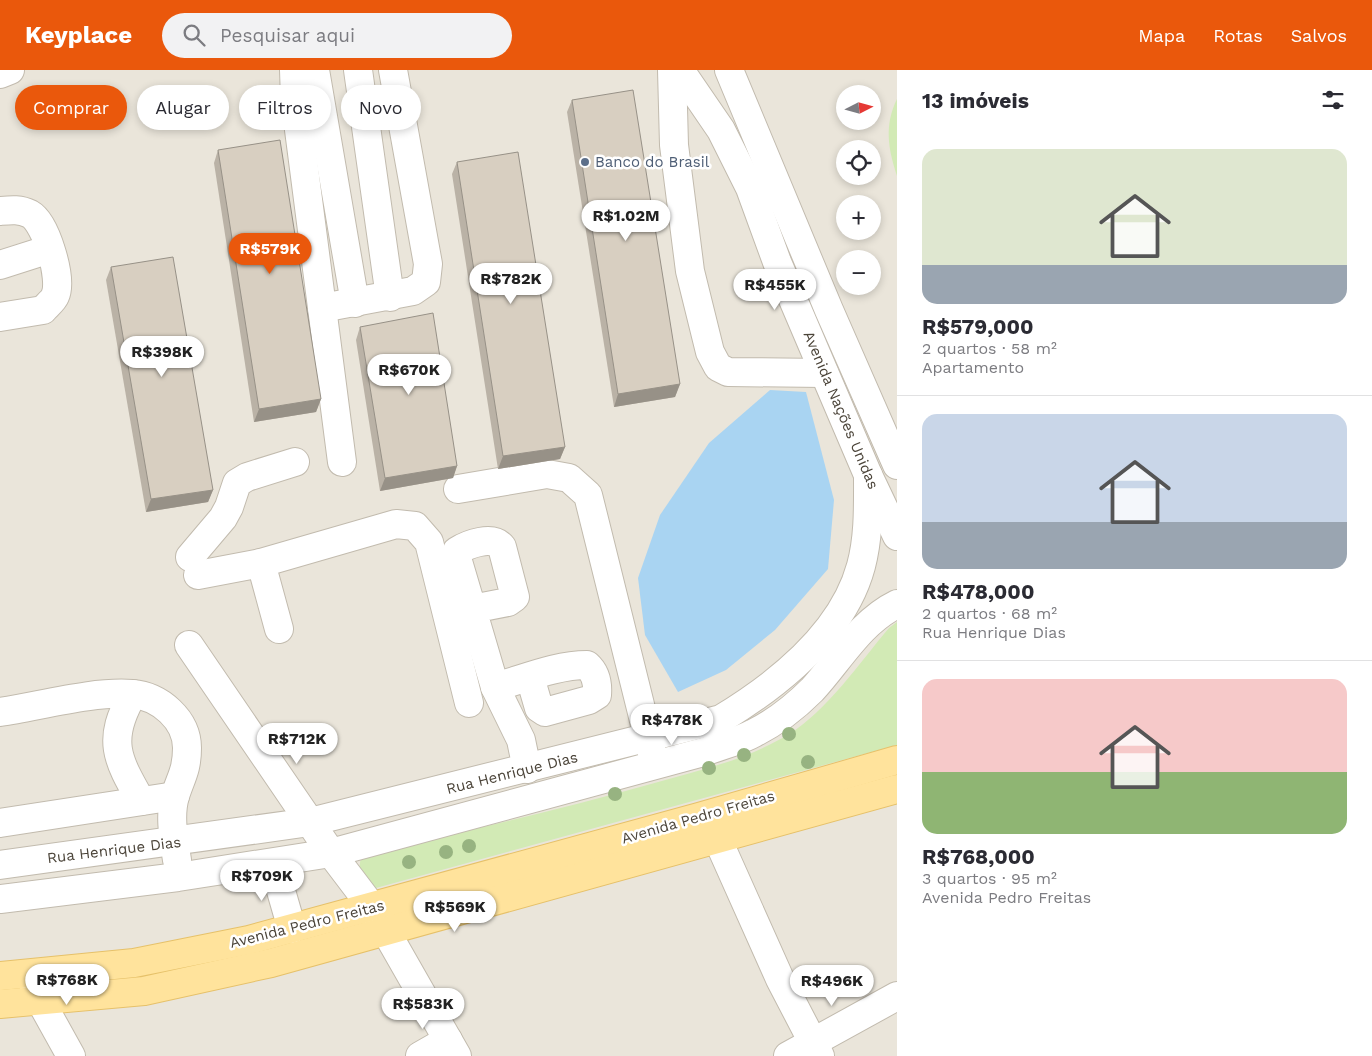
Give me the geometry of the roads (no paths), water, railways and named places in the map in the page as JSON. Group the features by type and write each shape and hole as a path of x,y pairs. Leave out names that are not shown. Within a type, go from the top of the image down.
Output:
{"main road":[{"name":"Avenida Pedro Freitas","path":"0,1004 41,1002 144,991 271,963 379,918 897,760"},
{"name":"Avenida Pedro Freitas","path":"0,976 134,963 249,940 292,929 379,918 717,838 897,789"}],"street":[{"path":"0,74 10,70"},
{"path":"294,70 295,99 342,462"},
{"path":"316,70 355,303"},
{"path":"358,70 390,297"},
{"path":"322,308 390,297 413,291 426,282 428,264 393,70"},
{"path":"672,70 674,145 690,271 710,352 718,367 728,372 824,373"},
{"name":"Avenida Nações Unidas","path":"680,70 721,130 746,180 777,262 824,373 868,475 897,536"},
{"name":"Avenida Nações Unidas","path":"729,70 829,310 897,465"},
{"path":"0,211 18,210 32,214 43,228 58,274 56,295 42,310 0,317"},
{"path":"0,265 50,249"},
{"path":"295,462 247,477 237,483 229,507 194,566 261,563 396,524 415,526 429,542 469,703"},
{"path":"458,489 547,474 569,478 588,495 655,765"},
{"name":"Rua Henrique Dias","path":"0,864 175,842 310,822 721,720 760,696 806,654 842,611 861,567 868,530 868,475"},
{"path":"261,563 279,629"},
{"name":"Rua Henrique Dias","path":"0,899 178,877 273,863 331,852 707,751 753,734 773,721 811,691 882,611 897,604"},
{"path":"472,609 495,687 521,740 527,769"},
{"path":"189,645 310,822 379,918 452,1048 420,1056"},
{"path":"495,687 530,677"},
{"path":"133,694 122,714 116,736 121,766 141,802"},
{"path":"0,712 89,697 133,694 158,701 178,720 187,746 185,773 175,796 173,813 178,877"},
{"path":"0,823 175,796"},
{"path":"717,838 780,979 816,1049"},
{"path":"273,863 292,929"},
{"path":"28,972 41,1002 71,1056"},
{"path":"788,1056 816,1049 897,996"}],"water":[{"path":"770,390 806,392 834,500 828,569 775,630 726,670 678,692 645,635 638,578 660,515 709,443"}],"place":[{"name":"Banco do Brasil","path":"585,162"}]}
